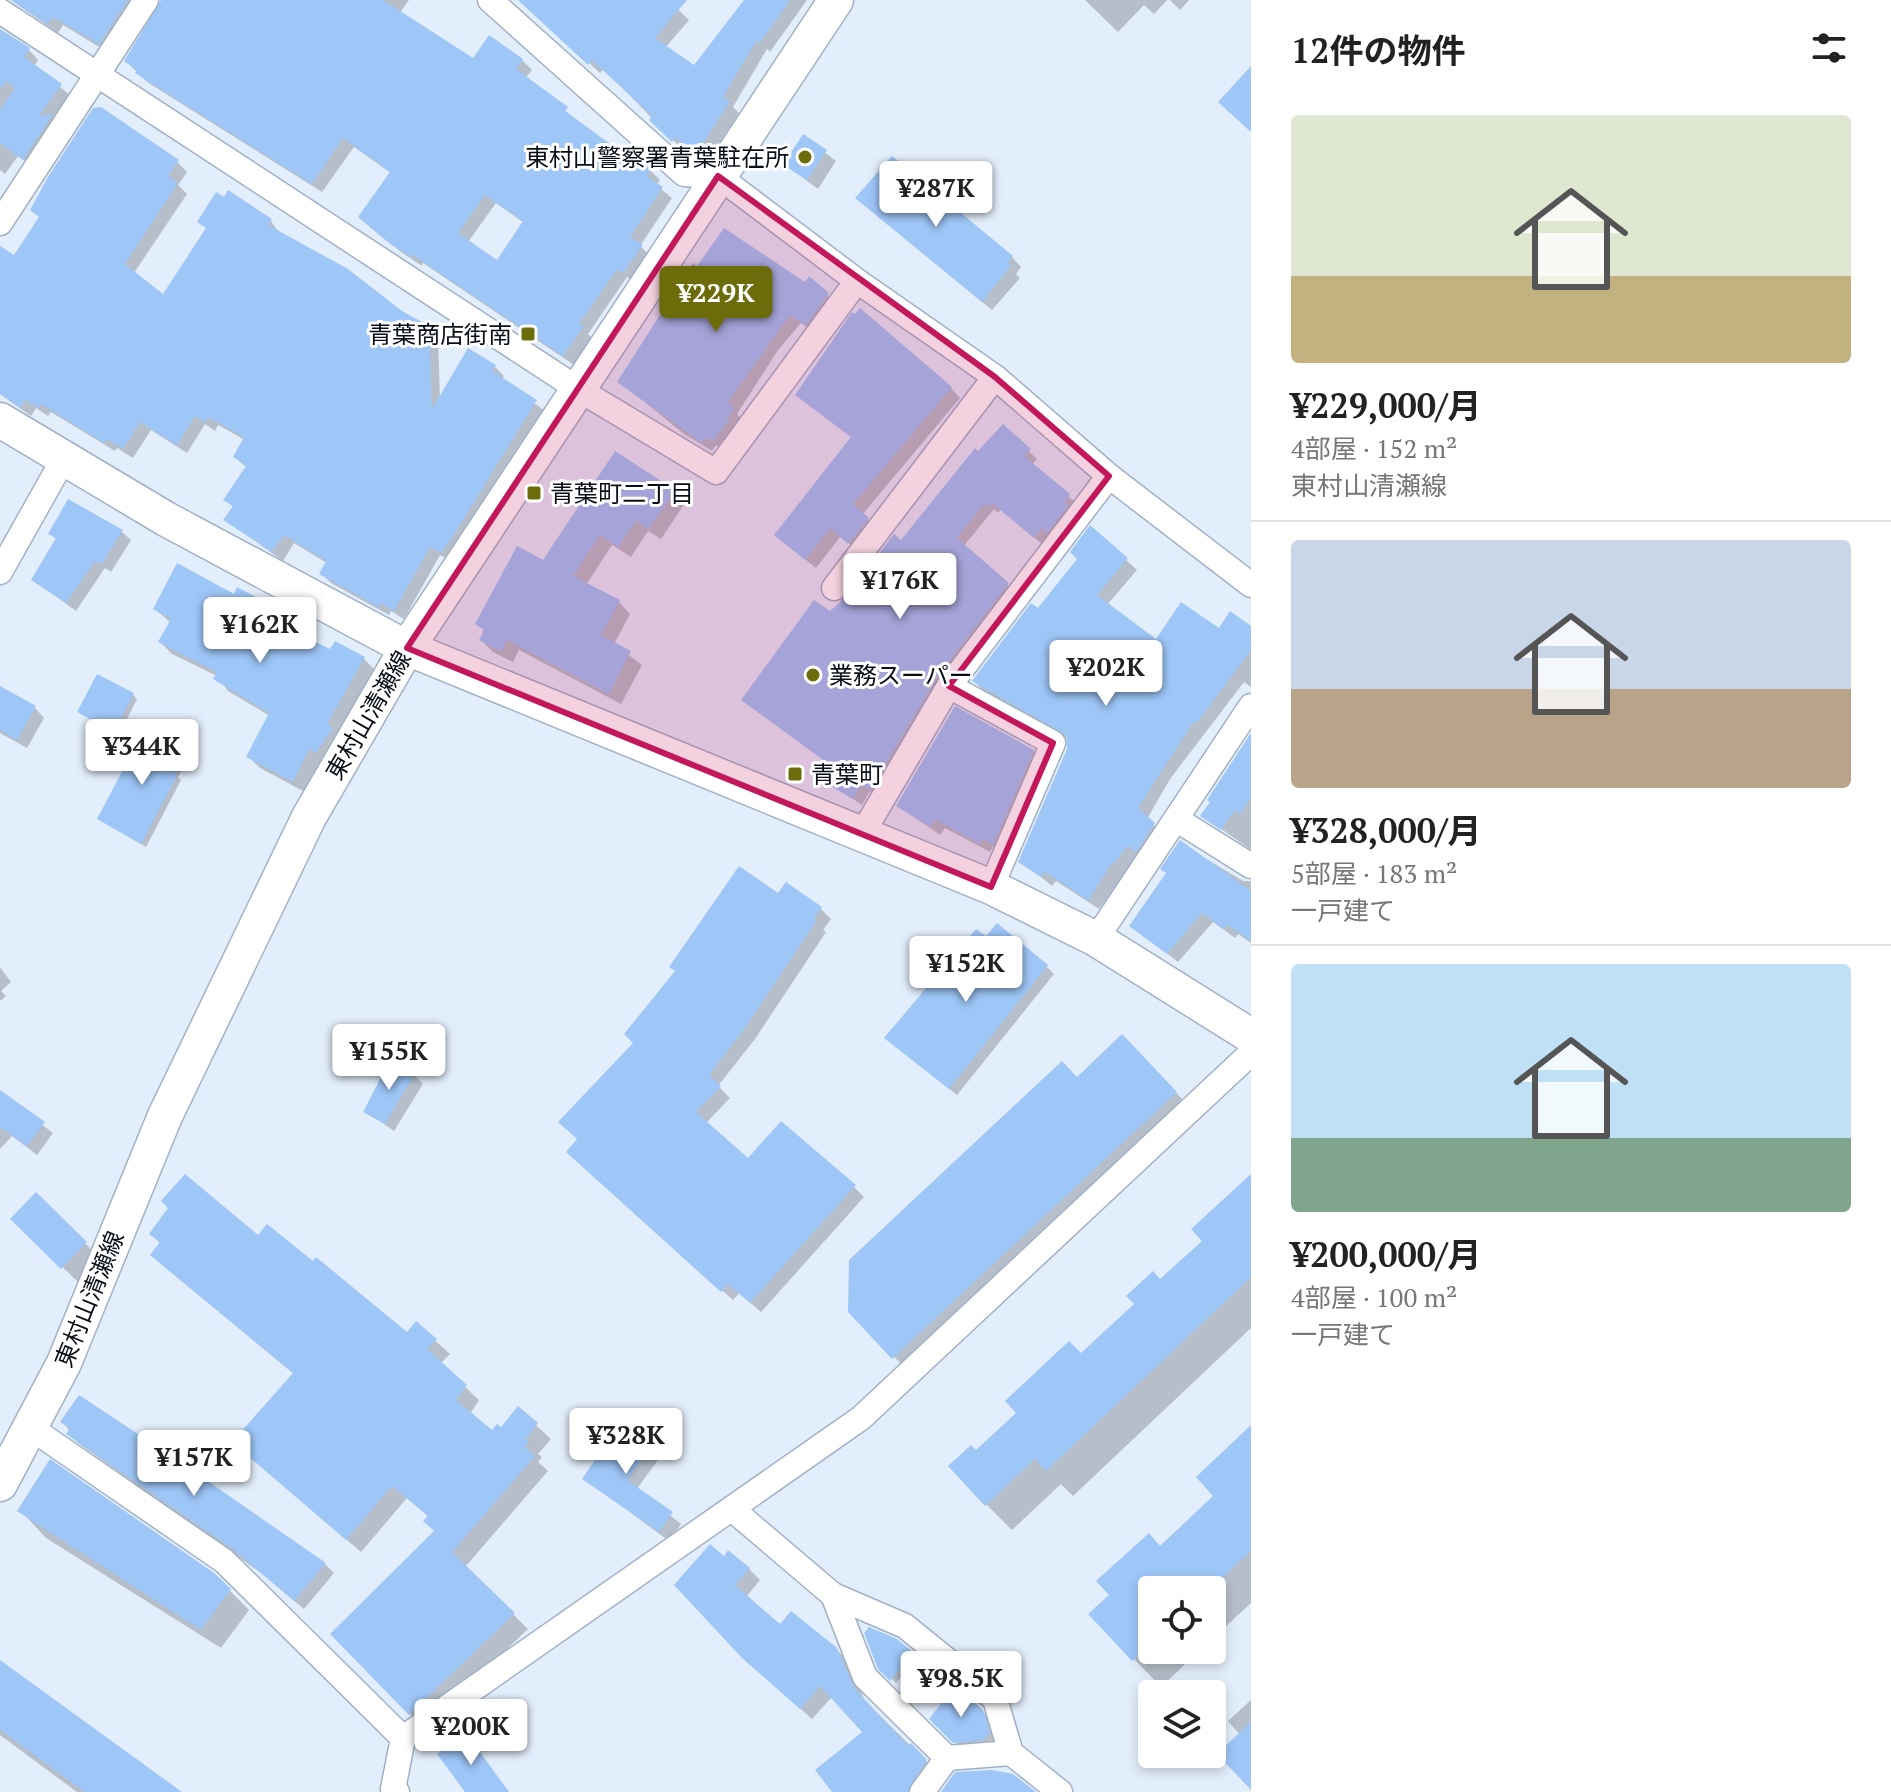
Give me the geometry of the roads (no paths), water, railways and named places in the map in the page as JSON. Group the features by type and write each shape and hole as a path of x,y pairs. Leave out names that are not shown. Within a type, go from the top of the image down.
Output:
{"main road":[{"name":"東村山清瀬線","path":"0,1484 64,1363 165,1116 309,817 407,648 836,0"},
{"path":"0,420 63,460 407,648 991,887 1096,939 1251,1036"}],"street":[{"path":"0,223 146,0"},
{"path":"490,0 684,174 718,176 857,281 995,377 1109,476 1251,585"},
{"path":"0,11 578,389 716,472 857,281"},
{"path":"834,588 995,377"},
{"path":"0,572 63,460"},
{"path":"862,834 949,686 1109,476"},
{"path":"949,686 1053,743 991,887"},
{"path":"1096,939 1251,706"},
{"path":"1176,819 1251,866"},
{"path":"397,1792 393,1789 403,1738 861,1418 1251,1053"},
{"path":"31,1428 224,1561 403,1738"},
{"path":"733,1510 833,1595 905,1626 995,1699 1011,1753 1060,1792"},
{"path":"833,1595 865,1677 947,1758 1011,1753"},
{"path":"922,1792 947,1758"}],"place":[{"name":"東村山警察署青葉駐在所","path":"805,157"},
{"name":"青葉商店街南","path":"528,334"},
{"name":"青葉町二丁目","path":"534,493"},
{"name":"業務スーパー","path":"813,675"},
{"name":"青葉町","path":"795,774"}]}
